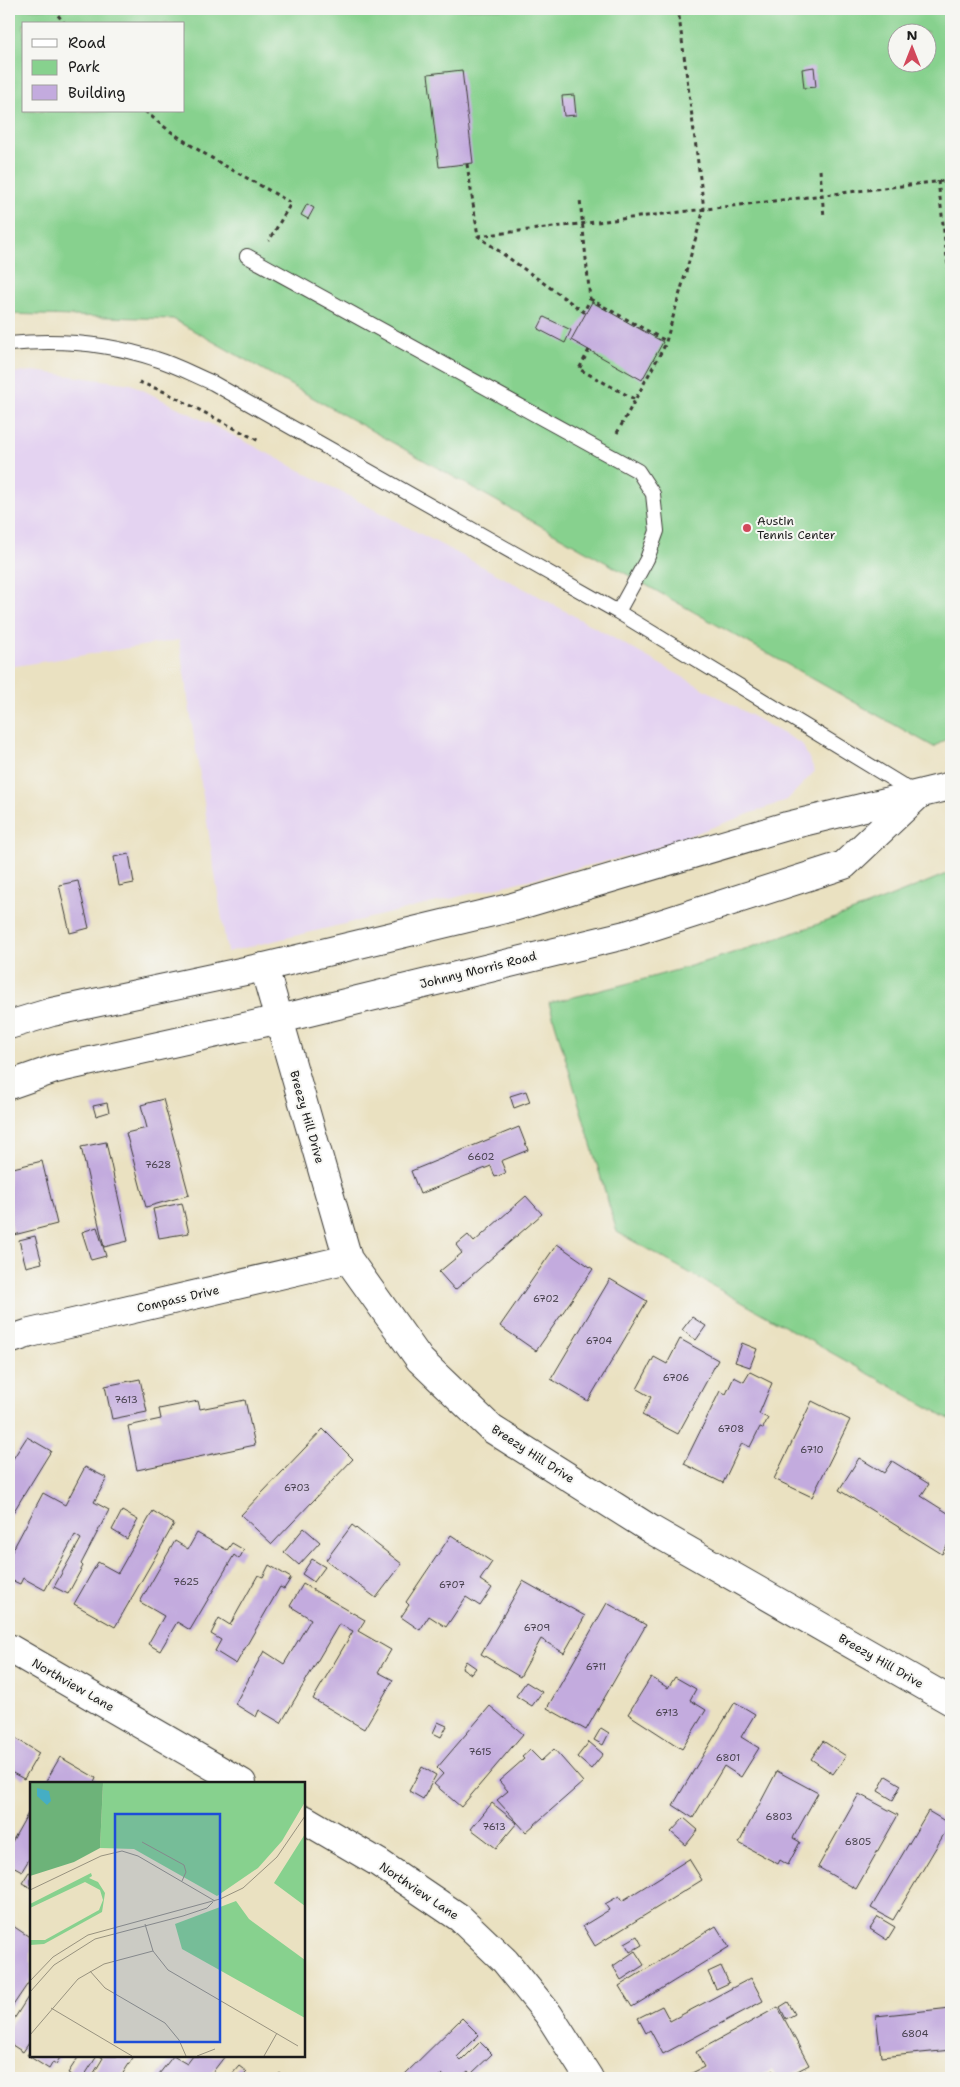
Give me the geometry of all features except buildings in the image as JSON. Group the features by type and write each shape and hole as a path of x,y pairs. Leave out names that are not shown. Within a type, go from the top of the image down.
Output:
{"street":[{"name":"Johnny Morris Road","path":"9,1025 52,1012 264,967 513,908 787,826 951,786"},
{"name":"Johnny Morris Road","path":"9,1085 55,1069 280,1018 629,934 844,865 918,795"},
{"name":"Breezy Hill Drive","path":"264,967 348,1259 420,1360 492,1429 652,1530 951,1701"},
{"name":"Compass Drive","path":"9,1340 30,1333 348,1259"},
{"name":"Northview Lane","path":"9,1648 240,1782"},
{"name":"Northview Lane","path":"305,1820 379,1863 460,1918 505,1961 549,2015 589,2078"}],"lane":[{"path":"252,258 638,471 653,494 657,531 647,559 618,612"},
{"path":"9,344 63,341 104,345 158,359 205,379 618,612 918,795"}],"path":[{"path":"53,9 64,22"},
{"path":"605,453 636,400 666,341 704,209 678,9"},
{"path":"146,112 162,126 197,148 291,203 252,258"},
{"path":"467,164 478,236 584,312 590,299 580,199"},
{"path":"820,170 824,216"},
{"path":"478,236 951,180"},
{"path":"938,181 951,292"},
{"path":"590,299 666,341"},
{"path":"590,350 579,369 636,400"},
{"path":"135,380 165,392 259,442"}],"shaded area":[{"path":"34,371 131,384 250,444 542,598 802,744 815,771 787,800 645,852 227,952 179,640 9,667 9,373"}],"green space":[{"name":"Austin Tennis Center","path":"9,9 951,9 951,736 934,747 173,319 9,314"},
{"path":"951,872 951,1420 617,1232 549,1003 667,973 752,947 852,912"}],"place":[{"name":"Austin Tennis Center","path":"747,528"}]}
